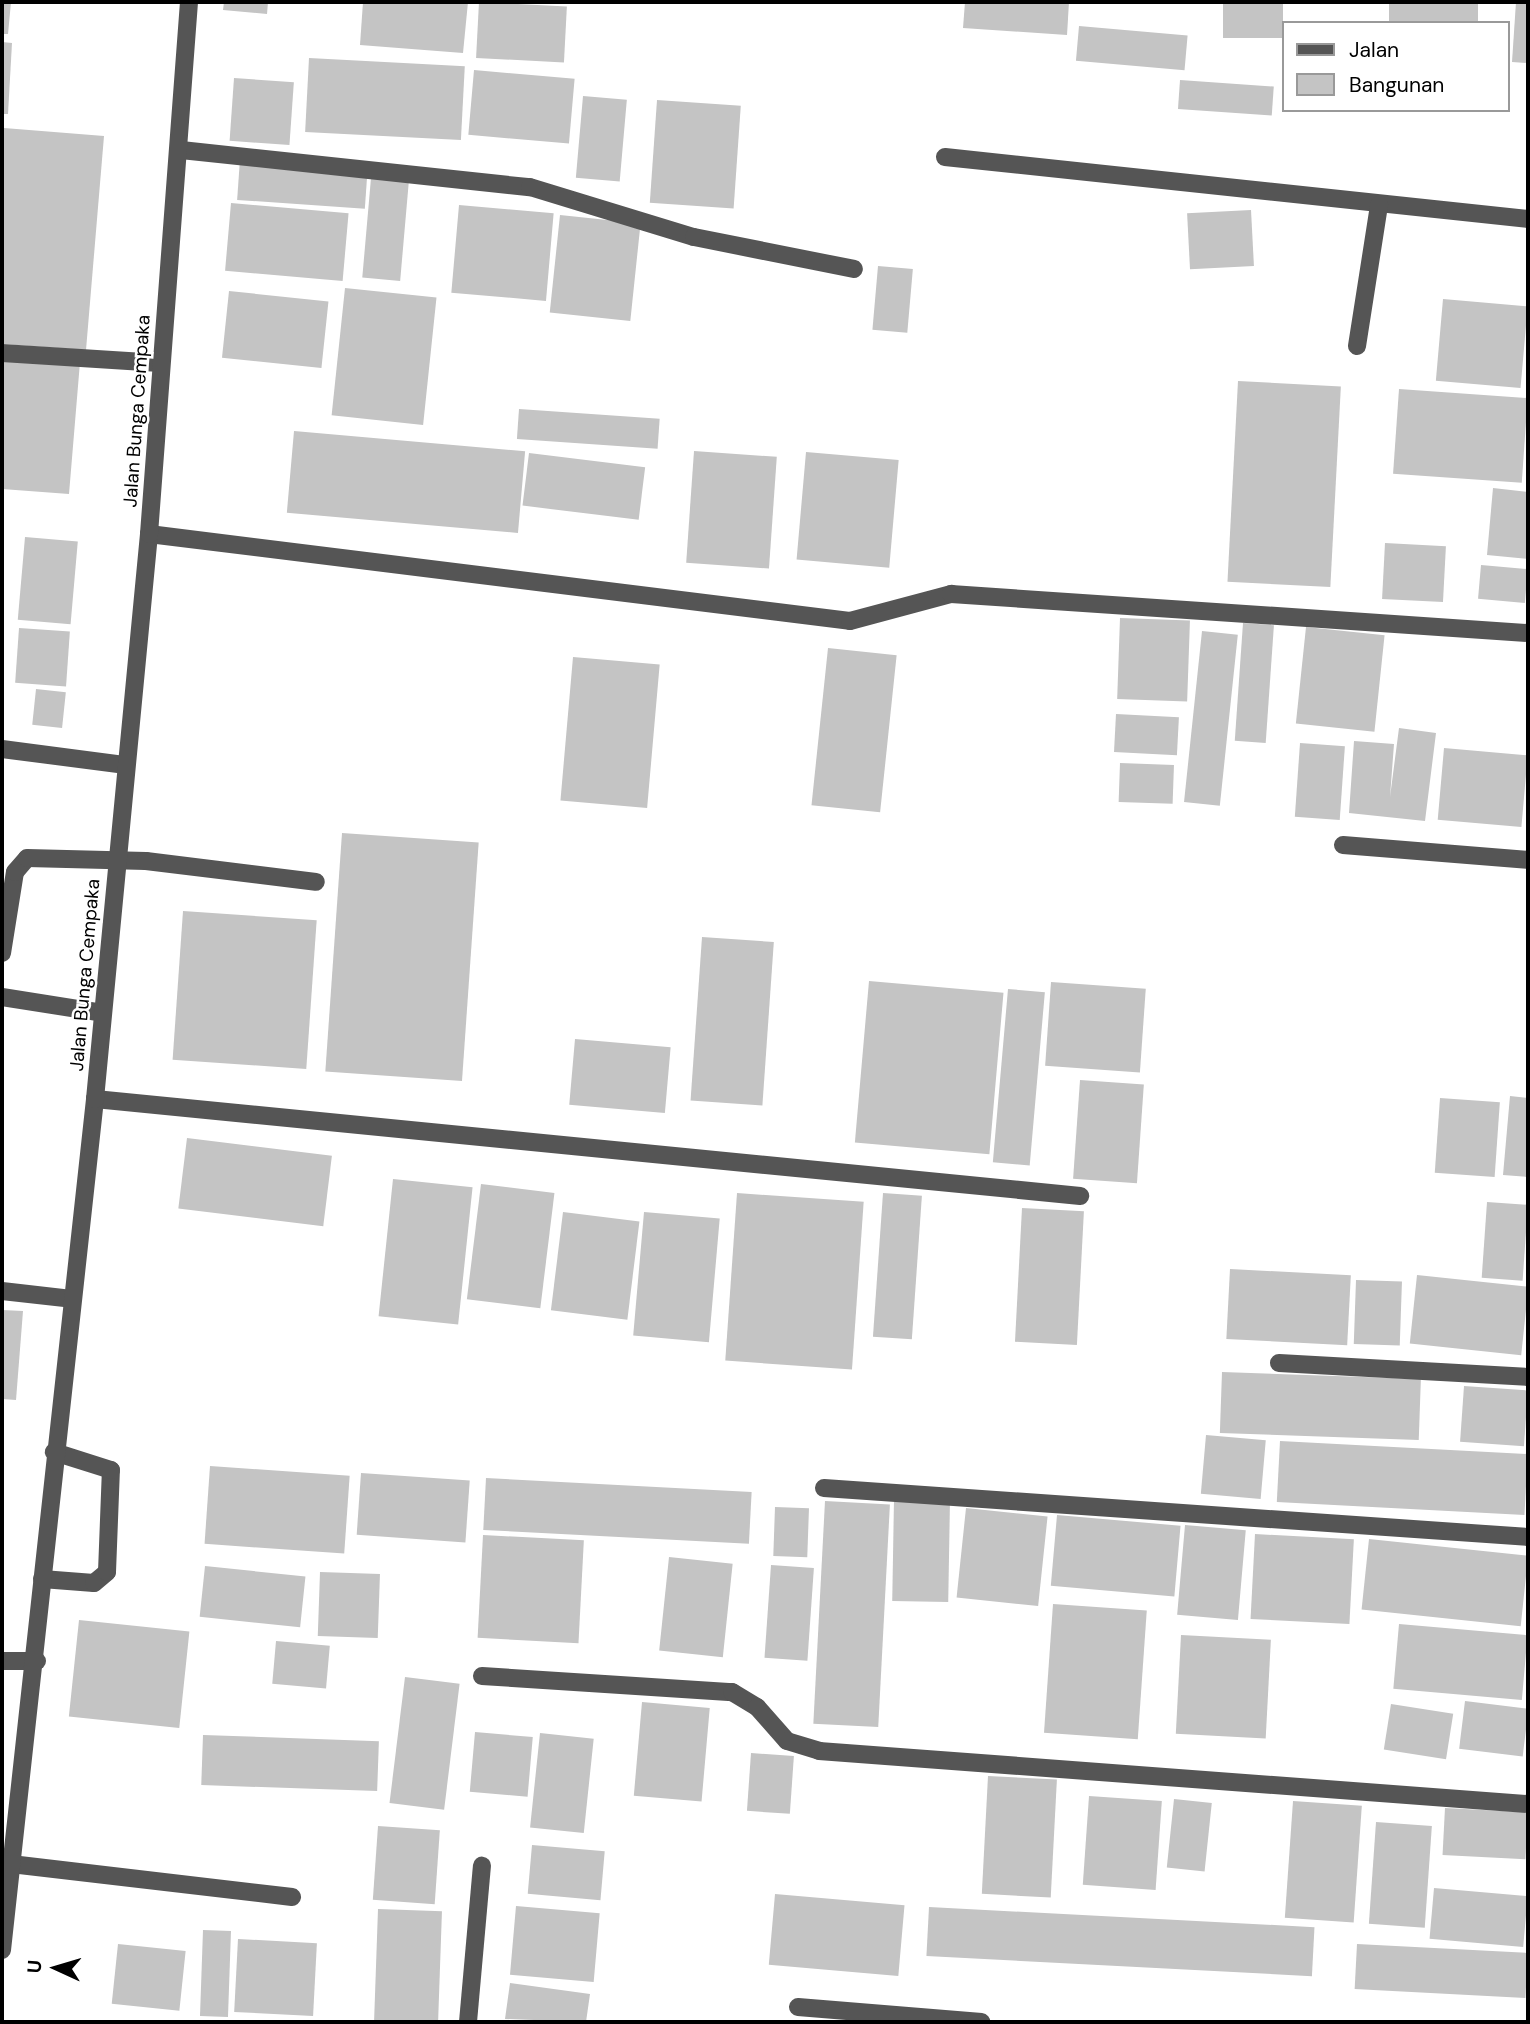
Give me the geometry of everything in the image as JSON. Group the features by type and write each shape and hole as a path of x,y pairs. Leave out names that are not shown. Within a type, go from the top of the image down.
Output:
{"street":[{"name":"Jalan Bunga Cempaka","path":"2,1950 37,1661 54,1452 95,1099 149,534 160,363 181,150 189,2"},
{"path":"181,150 530,187 694,237 854,269"},
{"path":"946,157 1528,219"},
{"path":"1357,346 1379,205"},
{"path":"2,353 160,363"},
{"path":"149,534 850,621 951,594 1528,633"},
{"path":"2,749 126,765"},
{"path":"1343,845 1528,860"},
{"path":"2,953 20,863 60,855 316,882"},
{"path":"2,996 103,1013"},
{"path":"95,1099 1080,1196"},
{"path":"2,1291 72,1299"},
{"path":"1279,1363 1528,1377"},
{"path":"43,1579 94,1583 107,1572 111,1470 54,1452"},
{"path":"824,1488 1528,1537"},
{"path":"2,1661 37,1661"},
{"path":"482,1676 732,1692 757,1707 787,1741 819,1751 1528,1804"},
{"path":"12,1864 292,1897"},
{"path":"468,2022 482,1866"},
{"path":"798,2007 981,2022"}],"building":[{"path":"2,2 11,2 8,34 2,34"},
{"path":"224,2 268,2 267,14 223,10"},
{"path":"363,2 468,2 463,53 360,45"},
{"path":"479,2 567,7 564,63 476,58"},
{"path":"965,2 1069,2 1067,35 963,28"},
{"path":"1223,2 1283,2 1282,38 1223,38"},
{"path":"1389,2 1478,2 1478,21 1389,21"},
{"path":"1516,2 1528,2 1528,63 1512,62"},
{"path":"1079,26 1188,35 1185,70 1076,61"},
{"path":"2,42 12,43 8,114 2,114"},
{"path":"309,58 465,66 461,140 305,132"},
{"path":"474,70 575,79 569,144 468,135"},
{"path":"234,78 294,82 289,145 230,141"},
{"path":"1180,80 1274,87 1272,115 1178,109"},
{"path":"583,96 627,100 620,182 576,178"},
{"path":"657,100 741,106 734,209 650,203"},
{"path":"4,128 104,136 86,350 2,344"},
{"path":"240,159 368,168 365,209 237,200"},
{"path":"371,178 409,181 400,281 362,278"},
{"path":"231,203 349,213 343,281 225,271"},
{"path":"459,205 554,213 546,301 451,293"},
{"path":"1251,210 1254,266 1190,269 1187,213"},
{"path":"560,215 641,223 630,321 550,312"},
{"path":"878,266 913,269 907,333 872,330"},
{"path":"345,288 436,298 423,425 332,415"},
{"path":"229,291 328,301 321,368 222,358"},
{"path":"1443,299 1528,306 1521,388 1436,381"},
{"path":"2,356 80,362 69,494 2,489"},
{"path":"1238,381 1341,386 1330,587 1227,582"},
{"path":"1399,389 1528,398 1522,483 1393,474"},
{"path":"519,409 660,419 658,449 517,439"},
{"path":"294,431 525,451 518,533 287,513"},
{"path":"694,451 777,457 769,569 686,563"},
{"path":"806,452 899,460 889,568 797,560"},
{"path":"529,453 645,467 639,520 523,506"},
{"path":"1493,488 1528,492 1528,559 1487,555"},
{"path":"25,537 78,542 71,624 18,620"},
{"path":"1385,543 1446,546 1443,602 1382,599"},
{"path":"1481,565 1528,569 1525,603 1478,599"},
{"path":"1120,618 1190,620 1187,701 1117,699"},
{"path":"1243,623 1274,625 1266,743 1235,741"},
{"path":"1306,627 1385,635 1374,732 1296,723"},
{"path":"19,628 70,632 66,686 15,683"},
{"path":"1202,631 1238,635 1220,806 1184,802"},
{"path":"828,648 897,655 880,812 811,805"},
{"path":"573,657 660,665 647,808 560,800"},
{"path":"36,689 66,692 62,728 32,725"},
{"path":"1116,714 1179,717 1177,755 1114,752"},
{"path":"1399,728 1436,733 1425,821 1349,813 1354,741 1394,744 1390,797"},
{"path":"1300,743 1345,746 1340,820 1295,817"},
{"path":"1444,748 1528,755 1521,827 1438,820"},
{"path":"1120,763 1174,765 1173,804 1119,802"},
{"path":"342,833 479,843 462,1081 325,1071"},
{"path":"183,911 317,920 306,1069 173,1060"},
{"path":"702,937 774,942 762,1106 691,1101"},
{"path":"869,981 1003,993 989,1154 855,1142"},
{"path":"1051,982 1146,989 1140,1072 1045,1066"},
{"path":"1008,989 1045,992 1030,1166 993,1162"},
{"path":"575,1039 671,1047 665,1113 569,1105"},
{"path":"1080,1080 1144,1084 1137,1183 1073,1179"},
{"path":"1510,1096 1528,1098 1528,1177 1503,1175"},
{"path":"1440,1098 1500,1102 1495,1177 1435,1173"},
{"path":"187,1138 332,1156 323,1226 178,1208"},
{"path":"393,1179 473,1187 458,1325 379,1316"},
{"path":"481,1184 554,1193 540,1308 467,1299"},
{"path":"737,1193 864,1202 852,1369 725,1361"},
{"path":"883,1193 922,1196 912,1339 873,1337"},
{"path":"1487,1202 1528,1205 1523,1281 1482,1278"},
{"path":"1022,1208 1084,1211 1077,1345 1015,1342"},
{"path":"563,1212 639,1221 627,1320 551,1310"},
{"path":"644,1212 720,1219 709,1342 633,1336"},
{"path":"1230,1269 1351,1275 1347,1345 1226,1339"},
{"path":"1417,1275 1528,1287 1521,1355 1410,1344"},
{"path":"1356,1280 1402,1282 1400,1346 1354,1344"},
{"path":"2,1310 23,1311 16,1400 2,1399"},
{"path":"1222,1372 1421,1379 1419,1440 1220,1433"},
{"path":"1464,1386 1528,1390 1524,1446 1460,1442"},
{"path":"1206,1435 1266,1440 1261,1499 1201,1494"},
{"path":"1280,1441 1528,1454 1524,1515 1277,1502"},
{"path":"210,1466 350,1476 344,1554 205,1544"},
{"path":"361,1473 470,1481 465,1542 357,1535"},
{"path":"486,1478 752,1492 749,1544 483,1530"},
{"path":"894,1499 950,1500 948,1602 892,1601"},
{"path":"825,1501 890,1504 878,1727 813,1724"},
{"path":"775,1507 809,1508 807,1557 773,1556"},
{"path":"966,1508 1048,1517 1038,1606 957,1598"},
{"path":"1057,1515 1181,1526 1174,1597 1051,1586"},
{"path":"1185,1525 1246,1530 1238,1620 1177,1615"},
{"path":"1255,1534 1354,1539 1349,1624 1251,1619"},
{"path":"483,1535 584,1540 578,1643 478,1638"},
{"path":"1369,1539 1528,1556 1521,1626 1362,1610"},
{"path":"669,1557 733,1564 723,1657 659,1650"},
{"path":"771,1565 814,1568 807,1661 765,1658"},
{"path":"205,1566 305,1577 300,1627 200,1617"},
{"path":"320,1572 380,1574 378,1638 318,1636"},
{"path":"1053,1604 1147,1611 1138,1739 1044,1733"},
{"path":"79,1620 189,1632 179,1728 69,1716"},
{"path":"1399,1624 1528,1635 1522,1700 1393,1689"},
{"path":"1181,1635 1271,1640 1266,1739 1176,1734"},
{"path":"276,1641 330,1646 326,1689 272,1684"},
{"path":"405,1677 460,1684 444,1810 390,1803"},
{"path":"1465,1701 1528,1709 1523,1756 1459,1749"},
{"path":"642,1702 710,1708 702,1802 634,1796"},
{"path":"1391,1704 1453,1714 1446,1759 1384,1749"},
{"path":"475,1732 533,1737 528,1797 470,1792"},
{"path":"540,1733 594,1739 584,1833 530,1827"},
{"path":"203,1735 379,1741 377,1791 201,1785"},
{"path":"751,1753 794,1756 790,1814 747,1811"},
{"path":"988,1776 1057,1780 1051,1897 982,1894"},
{"path":"1089,1796 1162,1801 1156,1890 1083,1885"},
{"path":"1174,1799 1212,1803 1205,1872 1167,1868"},
{"path":"1293,1801 1362,1806 1354,1923 1285,1918"},
{"path":"1445,1808 1528,1812 1525,1859 1443,1855"},
{"path":"1376,1822 1432,1826 1425,1928 1369,1924"},
{"path":"378,1826 440,1830 435,1904 373,1900"},
{"path":"532,1845 605,1851 600,1900 528,1894"},
{"path":"1434,1888 1528,1896 1523,1947 1430,1939"},
{"path":"775,1894 905,1905 898,1976 769,1965"},
{"path":"516,1906 600,1913 594,1982 510,1975"},
{"path":"929,1907 1314,1927 1312,1976 926,1956"},
{"path":"378,1909 442,1911 438,2022 374,2022"},
{"path":"203,1930 231,1931 228,2017 200,2016"},
{"path":"238,1939 317,1943 313,2016 234,2012"},
{"path":"118,1944 186,1951 179,2011 112,2004"},
{"path":"1357,1944 1528,1953 1525,1998 1355,1989"},
{"path":"510,1983 590,1994 586,2022 505,2019"}]}
